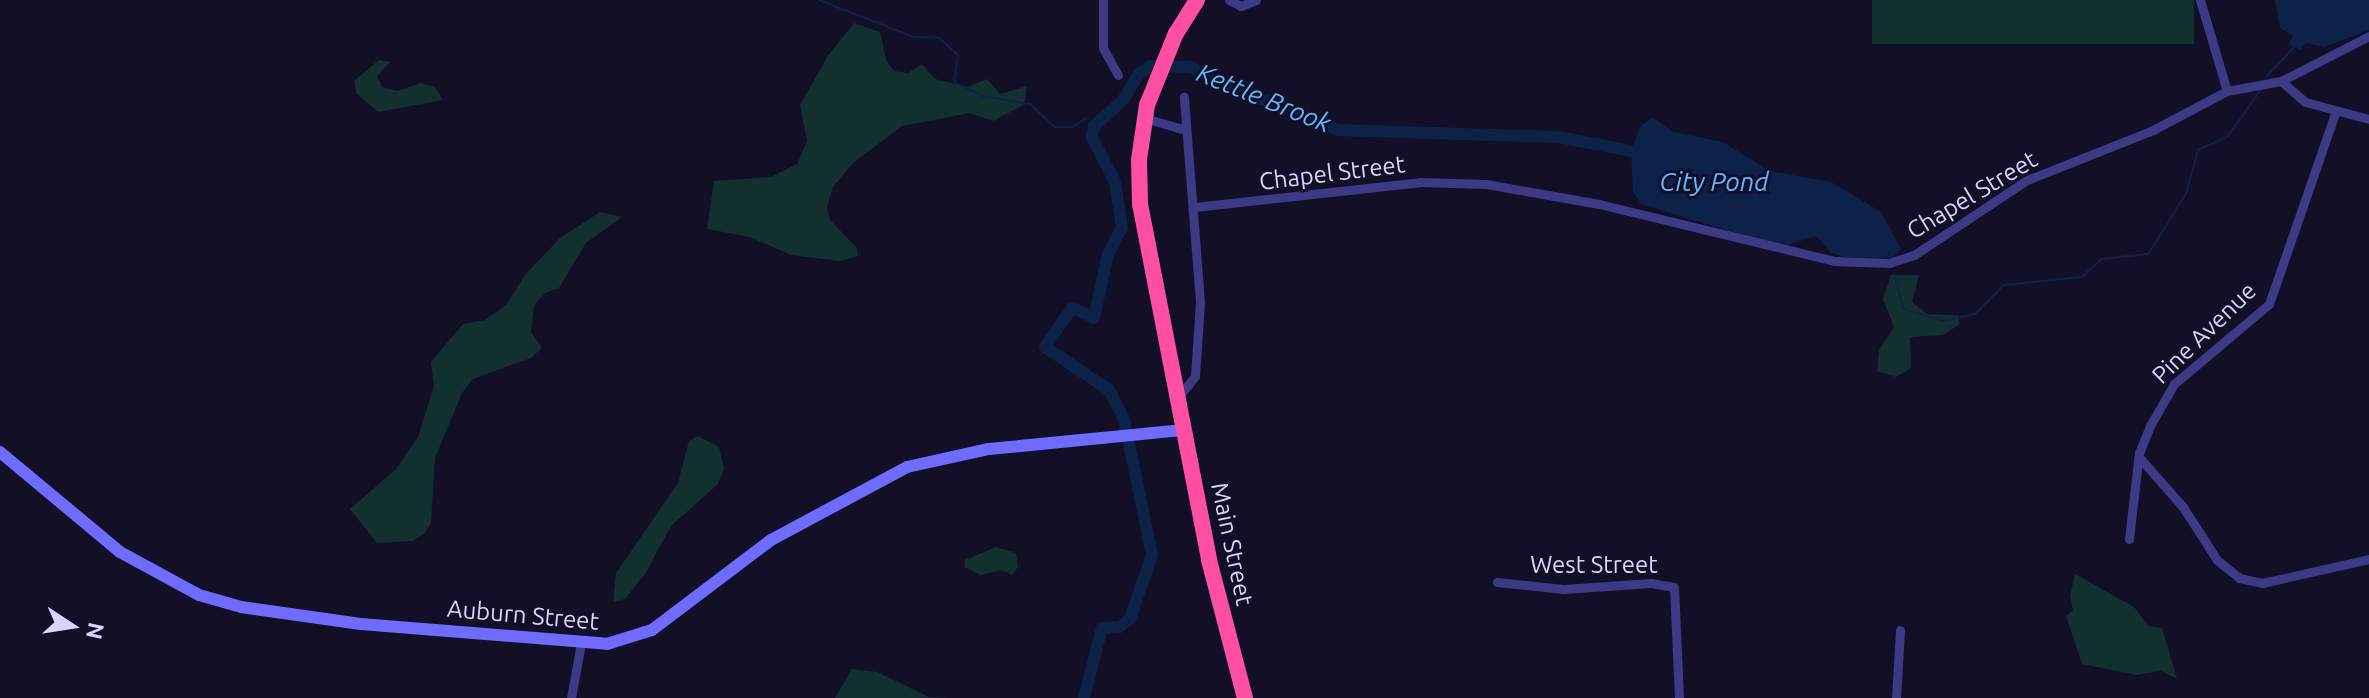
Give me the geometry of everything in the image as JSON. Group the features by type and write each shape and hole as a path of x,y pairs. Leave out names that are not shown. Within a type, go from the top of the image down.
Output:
{"highway":[{"name":"Main Street","path":"1195,1 1161,66 1144,118 1140,204 1218,602 1245,698"}],"street":[{"path":"1103,0 1103,48 1118,75"},
{"path":"1229,0 1241,6 1256,0"},
{"path":"2200,0 2227,91"},
{"name":"Chapel Street","path":"1195,207 1420,182 1486,184 1599,204 1834,261 1879,265 1914,255 2027,180 2153,130 2227,91 2281,81 2369,36"},
{"path":"2281,81 2305,102 2335,113 2369,119"},
{"path":"1176,391 1191,388 1200,302 1195,207 1184,97"},
{"name":"Pine Avenue","path":"2129,539 2139,453 2174,384 2269,304 2335,113"},
{"path":"1144,118 1186,130"},
{"path":"1176,391 1195,362"},
{"name":"Auburn Street","path":"0,452 120,552 199,595 241,607 346,622 581,643 638,638 688,607 771,540 907,467 989,449 1184,430"},
{"path":"2139,453 2142,465 2183,507 2217,560 2239,578 2262,583 2369,559"},
{"name":"West Street","path":"1497,582 1564,589 1651,583 1674,587 1679,698"},
{"path":"1896,698 1900,630"},
{"path":"571,698 581,643"}],"green space":[{"path":"1872,0 2194,0 2194,44 1872,44"},
{"path":"854,23 880,32 886,60 894,71 908,73 922,64 935,79 967,87 987,79 1000,94 1027,86 1024,105 993,121 970,113 902,126 853,163 833,187 827,207 830,220 857,248 858,256 840,261 791,255 750,237 707,229 714,181 771,177 797,164 807,141 800,105 827,57"},
{"path":"379,60 390,62 377,76 382,87 398,91 421,83 435,87 443,100 378,112 356,93 354,81"},
{"path":"600,212 622,217 586,243 559,288 545,293 534,306 531,332 542,348 531,358 473,379 462,393 435,458 431,523 424,534 412,541 377,543 350,509 396,469 418,437 434,386 431,362 463,324 485,320 506,305 525,275 560,238"},
{"path":"1891,275 1919,275 1912,302 1927,314 1958,315 1960,324 1943,335 1910,337 1911,368 1896,377 1877,371 1879,350 1894,327 1883,299"},
{"path":"698,436 719,447 724,469 718,484 671,526 645,574 625,599 613,602 616,573 678,483 689,441"},
{"path":"996,547 1016,553 1018,567 1012,575 1001,570 981,575 964,567 965,560"},
{"path":"2075,574 2134,607 2149,626 2162,628 2177,679 2161,671 2136,675 2082,664 2066,616 2073,610 2070,596"},
{"path":"852,669 877,672 929,697 948,698 835,698"}],"water":[{"path":"2275,0 2369,0 2369,30 2324,47 2306,43 2300,50 2289,44 2293,36 2280,28"},
{"name":"City Pond","path":"1653,118 1674,132 1723,142 1769,171 1831,182 1881,212 1901,249 1892,258 1844,257 1830,252 1816,236 1788,245 1759,240 1641,204 1633,192 1631,151 1641,125"}],"waterway":[{"path":"819,0 914,37 939,38 958,55 954,82 983,96 1030,104 1055,127 1073,127 1086,118"},
{"name":"Kettle Brook","path":"2267,76 2295,46"},
{"name":"Kettle Brook","path":"1084,698 1102,628 1119,627 1130,619 1152,555 1124,419 1109,390 1045,347 1072,308 1094,318 1108,254 1122,228 1115,182 1092,137 1094,126 1123,100 1138,75 1150,66 1191,67 1225,88 1288,107 1337,130 1559,137 1631,151"},
{"name":"Kettle Brook","path":"1894,272 1903,309 1944,321 1975,314 2004,285 2082,277 2101,259 2148,254 2186,194 2198,150 2227,137 2260,91"},
{"name":"Kettle Brook","path":"1091,121 1094,126"}]}
